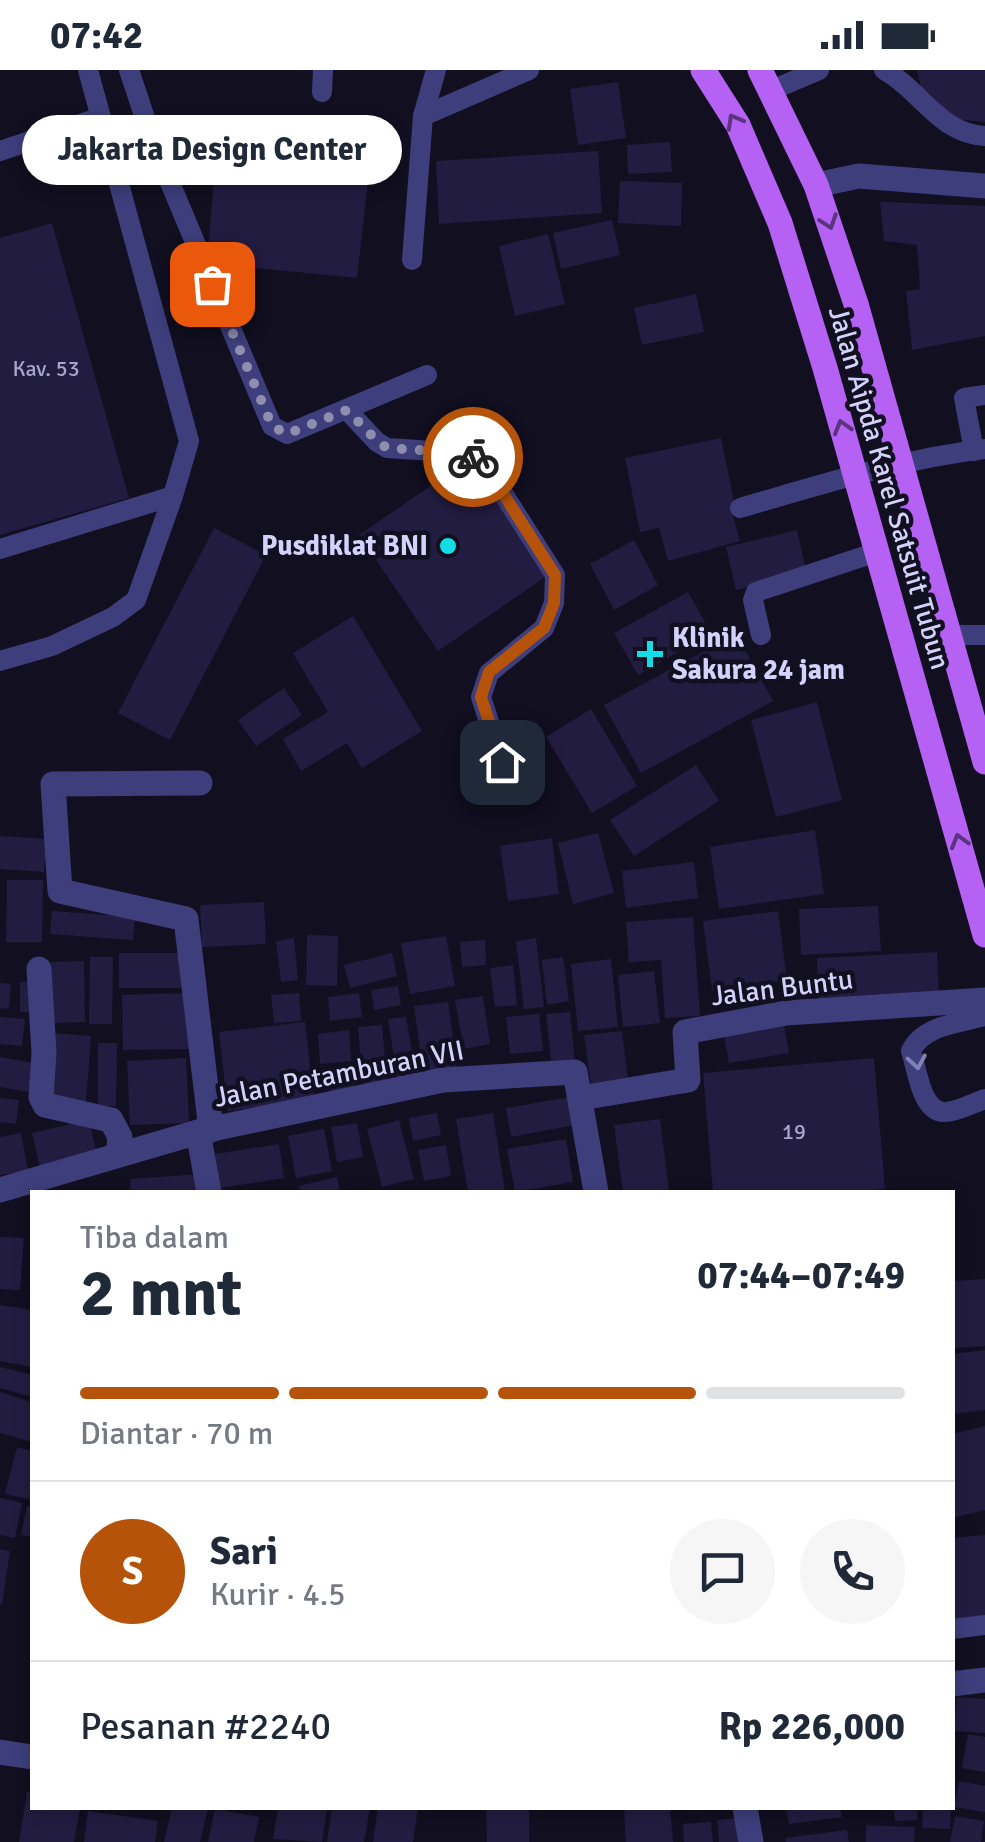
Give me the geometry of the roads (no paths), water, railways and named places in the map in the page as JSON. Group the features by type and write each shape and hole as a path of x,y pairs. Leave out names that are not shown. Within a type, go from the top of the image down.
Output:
{"main road":[{"name":"Jalan Aipda Karel Satsuit Tubun","path":"703,70 738,125 780,222 985,934"},
{"name":"Jalan Aipda Karel Satsuit Tubun","path":"766,80 816,185 856,304 985,762"}],"street":[{"path":"816,185 859,176 985,186"},
{"path":"200,783 54,784 60,891 186,919 210,1190"},
{"path":"40,970 45,1105 111,1120 120,1137 118,1155"},
{"name":"Jalan Buntu","path":"580,1098 688,1080 684,1032 786,1013 985,1000"},
{"name":"Jalan Petamburan VII","path":"0,1190 204,1131 442,1080 576,1072 580,1098"},
{"path":"580,1098 596,1190"},
{"path":"955,1684 985,1680"},
{"path":"0,1752 30,1757"},
{"path":"745,1810 751,1842"}],"lane":[{"path":"0,660 52,646 113,617 136,600 189,441 88,70"},
{"path":"129,70 153,142 272,426 287,434 427,375"},
{"path":"322,92 323,70"},
{"path":"412,260 423,116 436,70"},
{"path":"423,116 529,70"},
{"path":"766,80 819,70"},
{"path":"888,71 944,124 973,136 985,136"},
{"path":"0,151 101,118"},
{"path":"740,508 900,464 979,450 964,398 985,395"},
{"path":"347,410 387,448 465,453 483,462 555,575 554,603 544,628 489,672 482,687 481,697 502,762"},
{"path":"0,548 173,496"},
{"path":"762,635 752,600 756,592 877,552"},
{"path":"948,636 985,635"},
{"path":"985,1016 925,1033 911,1051 926,1102 933,1110 945,1112 985,1099"},
{"path":"955,1629 985,1625"}],"place":[{"name":"Jakarta Design Center","path":"212,284"},
{"name":"Pusdiklat BNI","path":"448,546"},
{"name":"Klinik Sakura 24 jam","path":"650,654"}]}
